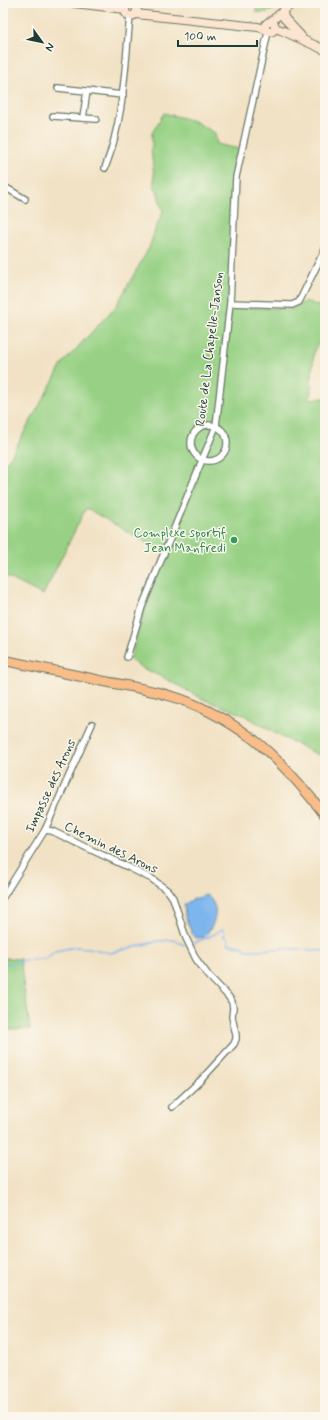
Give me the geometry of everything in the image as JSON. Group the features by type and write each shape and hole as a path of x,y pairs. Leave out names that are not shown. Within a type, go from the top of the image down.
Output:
{"main road":[{"path":"74,3 108,5 125,9 127,4 134,9 258,27 269,27 306,40 325,50"},
{"path":"269,27 283,11 293,3"},
{"path":"283,11 284,18 306,40"},
{"path":"3,660 149,691 183,700 209,711 239,729 273,756 294,777 325,815"}],"street":[{"path":"3,7 4,3"},
{"path":"105,168 112,149 123,95 134,9"},
{"name":"Route de La Chapelle-Janson","path":"127,657 142,607 216,426 230,303 236,177 269,27"},
{"path":"58,88 123,95"},
{"path":"83,118 87,91"},
{"path":"53,116 96,119"},
{"path":"3,186 25,199"},
{"path":"230,303 292,305 298,302 325,249"},
{"path":"205,425 216,426 225,435 227,447 220,458 208,461 202,460 197,457 191,447 192,436 199,428 205,425"},
{"name":"Impasse des Arons","path":"3,897 45,830 92,724"},
{"name":"Chemin des Arons","path":"45,830 52,830 119,862 162,886 173,898 186,938 196,959 232,1002 232,1017 236,1035 234,1044 200,1081 172,1107"}],"green space":[{"path":"257,3 280,3 272,10 263,13 256,12"},
{"name":"Complexe sportif Jean Manfredi","path":"164,113 194,121 215,133 217,144 239,149 233,176 228,307 294,309 305,301 325,308 325,331 314,351 310,399 325,398 325,758 282,737 242,714 205,700 142,668 130,660 148,598 165,553 86,508 43,595 3,575 3,466 11,456 63,363 116,306 149,248 163,212 157,190 154,187 151,149 152,133"},
{"path":"3,958 20,959 30,1029 3,1029"}],"water":[{"path":"206,895 211,899 214,905 214,921 204,937 197,938 193,936 185,916 184,905 191,900"}],"waterway":[{"path":"194,943 215,934 222,929 224,931 224,936 228,939 229,944 244,947 246,950 283,948 325,951"},
{"path":"3,962 8,964 25,960 46,959 55,951 75,947 89,948 110,953 159,941 174,940 184,945"}],"place":[{"name":"Complexe sportif Jean Manfredi","path":"234,540"}]}
